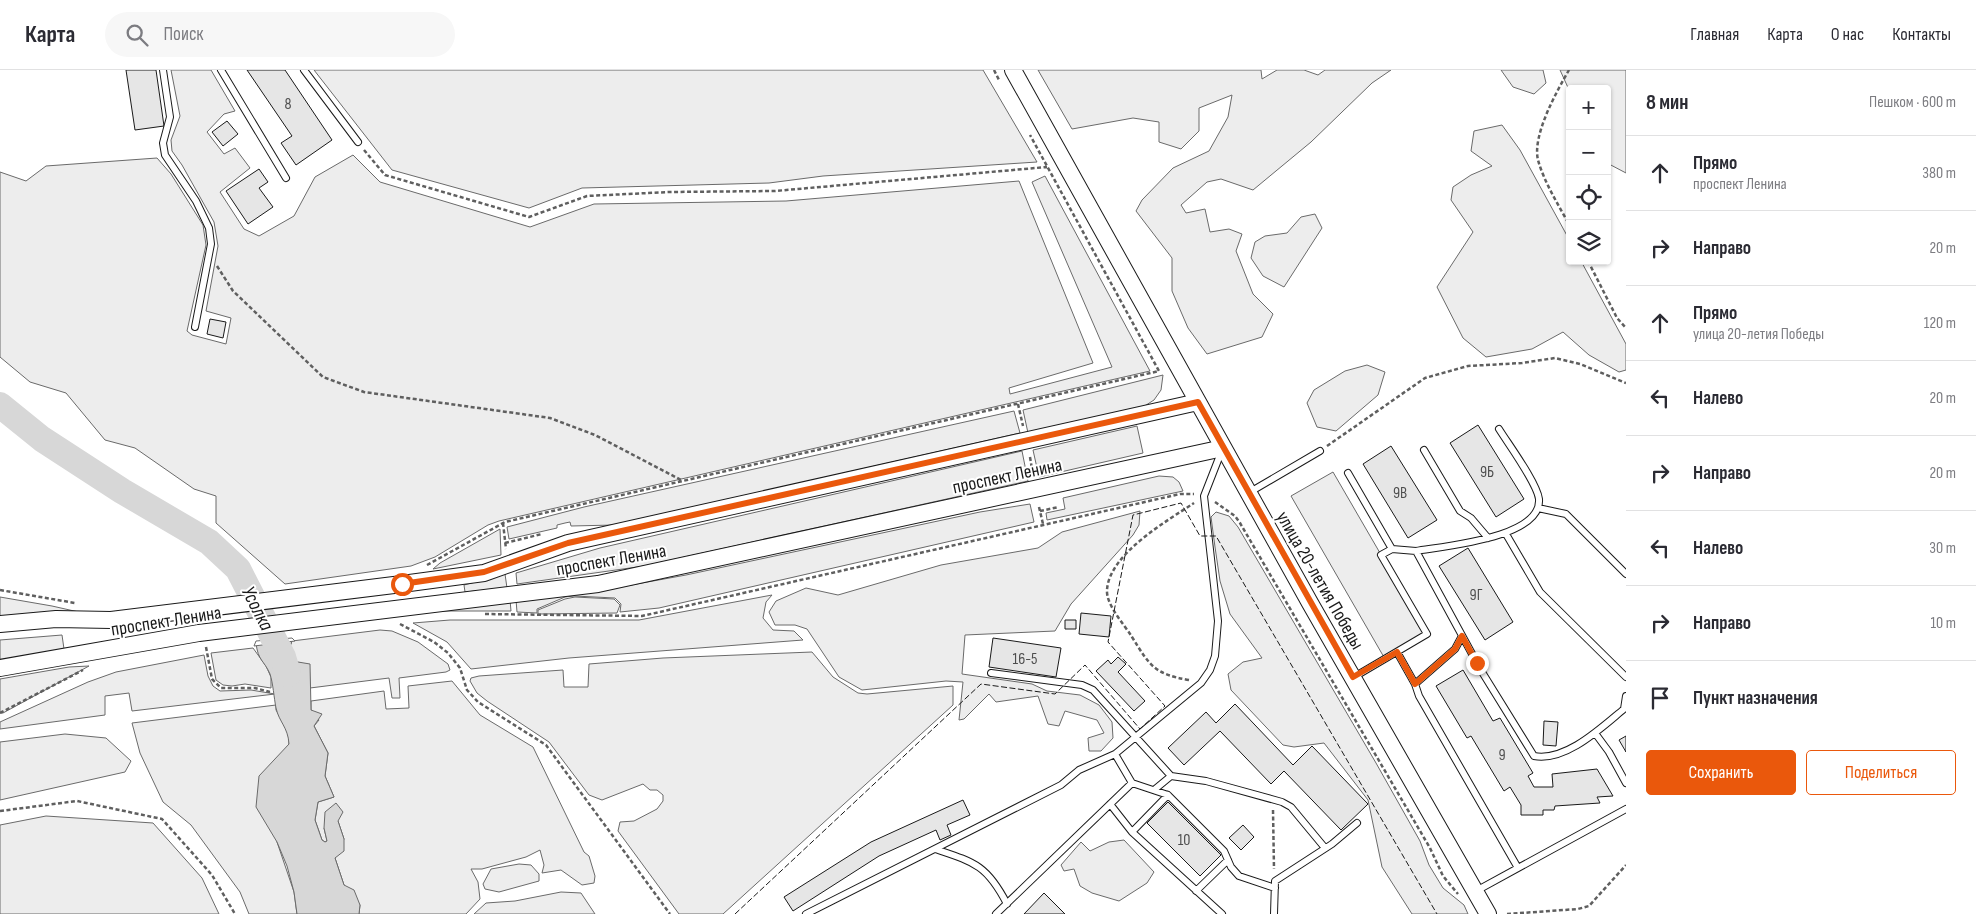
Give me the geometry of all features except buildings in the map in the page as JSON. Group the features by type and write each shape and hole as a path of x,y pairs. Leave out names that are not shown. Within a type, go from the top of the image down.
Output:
{"street":[{"name":"улица 20-летия Победы","path":"1013,70 1248,493 1353,677 1469,895 1488,914"},
{"name":"проспект Ленина","path":"0,624 56,619 111,620 196,611 484,572 568,543 1198,402"},
{"name":"проспект Ленина","path":"0,668 204,640 406,609 598,584 1223,448"}],"lane":[{"path":"163,70 170,117 163,143 165,155 196,201 209,228 211,244 195,327"},
{"path":"221,70 286,178"},
{"path":"304,70 358,142"},
{"path":"1353,677 1427,634 1381,555 1392,549 1416,551 1506,534 1531,519 1538,508 1539,498 1535,487 1499,429"},
{"path":"806,914 1061,785 1079,770 1115,754 1201,683 1210,670 1215,656 1218,621 1204,496 1223,448"},
{"path":"1424,450 1460,510 1471,518 1488,538"},
{"path":"1248,493 1320,451"},
{"path":"1348,473 1392,549"},
{"path":"1538,508 1566,514 1626,574"},
{"path":"1506,534 1540,592 1626,677"},
{"path":"1416,551 1477,663"},
{"path":"1415,684 1455,649 1462,636"},
{"path":"1397,652 1415,684 1419,696 1518,868"},
{"path":"1482,672 1534,756 1542,758 1571,748 1595,733 1624,709 1626,696"},
{"path":"991,673 1082,685 1093,690 1137,736 1171,776 1206,781 1273,799 1291,807 1325,848"},
{"path":"1595,733 1609,752 1626,783"},
{"path":"1115,754 1132,783 1168,795 1224,851 1239,876 1275,884 1357,823"},
{"path":"1154,790 1171,776"},
{"path":"996,914 1132,783"},
{"path":"1132,832 1168,795"},
{"path":"1110,804 1132,832 1222,914"},
{"path":"1469,895 1626,809"},
{"path":"934,849 969,861 982,869 997,884 1007,904"},
{"path":"1196,890 1228,860"},
{"path":"1274,914 1275,884"}],"path":[{"path":"994,70 1003,86"},
{"path":"1567,220 1538,159 1541,131 1551,102 1569,70"},
{"path":"426,565 503,524 1159,371 1030,134"},
{"path":"358,142 385,175 530,217 587,196 670,192 775,191 1048,167"},
{"path":"209,254 233,291 323,376 364,392 550,418 595,435 684,481"},
{"path":"1590,265 1617,318 1626,328"},
{"path":"1320,451 1425,378 1468,366 1522,363 1554,358 1580,364 1626,383"},
{"path":"1018,404 1023,426"},
{"path":"1030,457 1033,476"},
{"path":"477,614 642,616 1180,494 1192,493 1204,496 1226,509 1240,523 1430,848 1443,876 1469,895"},
{"path":"1201,683 1169,677 1149,665 1111,603 1107,591 1111,575 1139,540 1204,496"},
{"path":"1039,506 1043,524"},
{"path":"1040,511 1060,507"},
{"path":"503,524 506,550"},
{"path":"505,544 542,534"},
{"path":"0,590 82,604"},
{"path":"397,623 442,647 460,668 463,681 470,694 482,705 546,745 670,914"},
{"path":"204,640 212,679 221,688 255,688 270,692"},
{"path":"0,713 89,666"},
{"path":"1273,799 1272,859 1275,884"},
{"path":"0,811 77,801 162,819 212,875 235,914"},
{"path":"1507,914 1578,910 1589,906 1626,865"}],"shaded area":[{"path":"171,70 211,70 235,111 224,114 207,132 224,154 235,148 250,168 220,192 244,229 259,236 294,216 315,177 353,155 380,182 530,227 594,204 786,201 1019,181 1093,363 1009,388 1010,394 1112,367 1032,182 1045,176 1150,371 499,521 488,525 435,557 411,566 285,584 216,523 216,496 194,489 135,448 105,440 66,393 30,382 0,357 0,172 26,181 46,166 157,158 171,174 203,225 206,245 187,331 192,335 226,344 231,318 206,311 218,246 214,222 172,151 171,140 180,116"},
{"path":"314,70 983,70 1037,162 823,176 769,183 582,188 529,208 392,170"},
{"path":"1038,70 1261,70 1262,79 1277,70 1304,70 1318,75 1325,70 1391,70 1372,83 1311,142 1253,190 1221,179 1207,182 1181,205 1186,213 1205,209 1210,232 1229,229 1242,234 1236,251 1253,294 1273,314 1262,337 1207,354 1188,328 1172,291 1172,258 1136,211 1142,200 1173,168 1209,151 1228,117 1232,95 1199,108 1199,131 1181,149 1159,142 1159,122 1133,118 1072,129"},
{"path":"1501,70 1543,70 1546,83 1534,94 1513,87"},
{"path":"1560,70 1626,70 1626,173 1611,165 1611,85 1567,85"},
{"path":"1502,125 1520,150 1566,234 1566,265 1583,265 1626,344 1626,370 1619,372 1589,355 1563,332 1532,349 1486,357 1463,338 1437,287 1473,232 1451,200 1453,187 1471,175 1492,166 1471,151 1474,131"},
{"path":"1315,214 1322,228 1284,287 1263,276 1251,258 1255,242 1265,236 1287,233 1301,217"},
{"path":"1367,365 1385,372 1378,395 1336,431 1317,427 1307,403 1314,390 1345,371"},
{"path":"1163,375 1161,390 1154,400 1143,407 1028,433 1023,410"},
{"path":"1014,411 1020,433 615,525 571,526 570,522 557,525 557,528 509,539 507,527 584,507"},
{"path":"1137,426 1143,453 1039,477 1033,450"},
{"path":"1022,451 1028,481 644,566 517,584 516,573 600,548"},
{"path":"1333,472 1427,634 1385,659 1291,496"},
{"path":"1159,476 1173,477 1179,482 1183,491 1047,520 1046,513 1065,509 1063,498"},
{"path":"1030,504 1034,522 659,608 620,612 621,604 615,598 574,596 565,597 537,609 537,613 517,612 516,600 609,589 686,575 980,512"},
{"path":"1140,511 1139,525 1133,535 1071,604 1055,631 965,635 962,674 1032,684 1047,691 1080,695 1099,705 1112,722 1113,738 1101,751 1089,751 1088,738 1104,733 1097,720 1065,711 1059,726 1048,724 1038,696 996,702 989,694 964,719 959,720 963,682 946,681 862,690 839,677 807,629 795,625 775,625 769,612 776,601 806,588 838,595 941,565 1038,548 1062,532"},
{"path":"1216,512 1229,516 1238,527 1376,763 1420,841 1429,865 1443,888 1464,905 1468,914 1412,914 1382,867 1368,800 1324,743 1294,747 1283,745 1231,690 1228,674 1243,662 1262,658 1230,614 1220,581 1215,547 1211,517"},
{"path":"500,529 501,555 433,569 440,563"},
{"path":"505,574 507,588 465,592 464,585"},
{"path":"772,595 766,602 763,618 773,630 794,631 803,640 569,658 471,669 447,642 413,623 450,620 639,620"},
{"path":"0,597 52,606 83,613 0,617"},
{"path":"575,597 614,599 620,605 617,613 538,614 538,610"},
{"path":"510,600 511,611 438,611"},
{"path":"380,630 392,631 418,642 448,664 450,670 399,678 400,698 392,698 389,678 310,688 309,665 292,661 289,649 292,641"},
{"path":"62,635 64,649 0,660 0,640"},
{"path":"292,641 289,649 292,661 310,664 311,710 322,714 314,726 328,753 325,776 334,797 318,802 315,820 322,840 325,842 327,841 324,828 325,812 336,803 343,812 338,821 344,839 344,851 335,858 344,885 354,890 360,905 359,914 297,914 294,892 287,866 277,842 256,807 259,776 289,744 287,733 276,708 270,674 260,657 256,643"},
{"path":"253,648 266,666 271,677 271,688 245,684 223,685 216,680 211,653"},
{"path":"812,652 833,677 858,693 867,694 953,686 953,705 723,914 679,914 618,831 620,822 634,821 657,809 663,801 663,795 657,790 650,790 643,784 602,800 589,795 549,742 487,701 477,693 470,681 471,678 479,676 563,670 564,687 588,687 589,664 663,658"},
{"path":"204,655 208,676 213,686 220,691 251,690 275,694 132,711 129,693 105,696 105,715 0,729 0,722 88,682 116,672"},
{"path":"89,666 0,713 0,679 69,667"},
{"path":"452,681 480,715 533,747 584,852 589,856 595,876 594,883 582,885 561,870 542,873 544,865 540,850 526,857 482,869 471,869 478,882 480,899 466,914 359,914 360,905 344,885 335,858 344,839 338,821 324,828 327,841 325,842 322,840 315,820 318,802 334,797 325,776 328,753 314,726 319,720 311,710 311,701 384,691 386,709 409,708 408,686"},
{"path":"276,705 276,710 289,732 277,842 294,892 297,914 249,914 240,892 191,825 163,802 140,753 132,723"},
{"path":"65,734 106,738 131,761 125,772 0,800 0,742"},
{"path":"46,816 153,823 202,878 219,914 0,914 0,825"},
{"path":"1124,840 1154,872 1147,883 1119,901 1092,893 1080,886 1074,869 1064,871 1061,865 1081,842 1090,851 1109,842"},
{"path":"519,864 531,865 539,874 539,881 499,892 485,889 483,884 491,869"},
{"path":"561,892 581,893 595,914 474,914 486,903 515,901"}],"pier":[{"path":"292,638 295,641 254,646 256,641"}],"waterway":[{"name":"Усолка","path":"0,405 42,439 122,491 209,542 238,569 283,657 288,674"}],"fence":[{"path":"735,914 981,684 1055,694 1085,665 1140,729 1165,706 1108,642 1133,515 1181,503 1200,536 1216,536 1437,914"}],"route":[{"path":"402,584 484,572 568,543 1198,402 1353,677 1397,652 1415,684 1455,649 1462,636 1477,663"}]}
